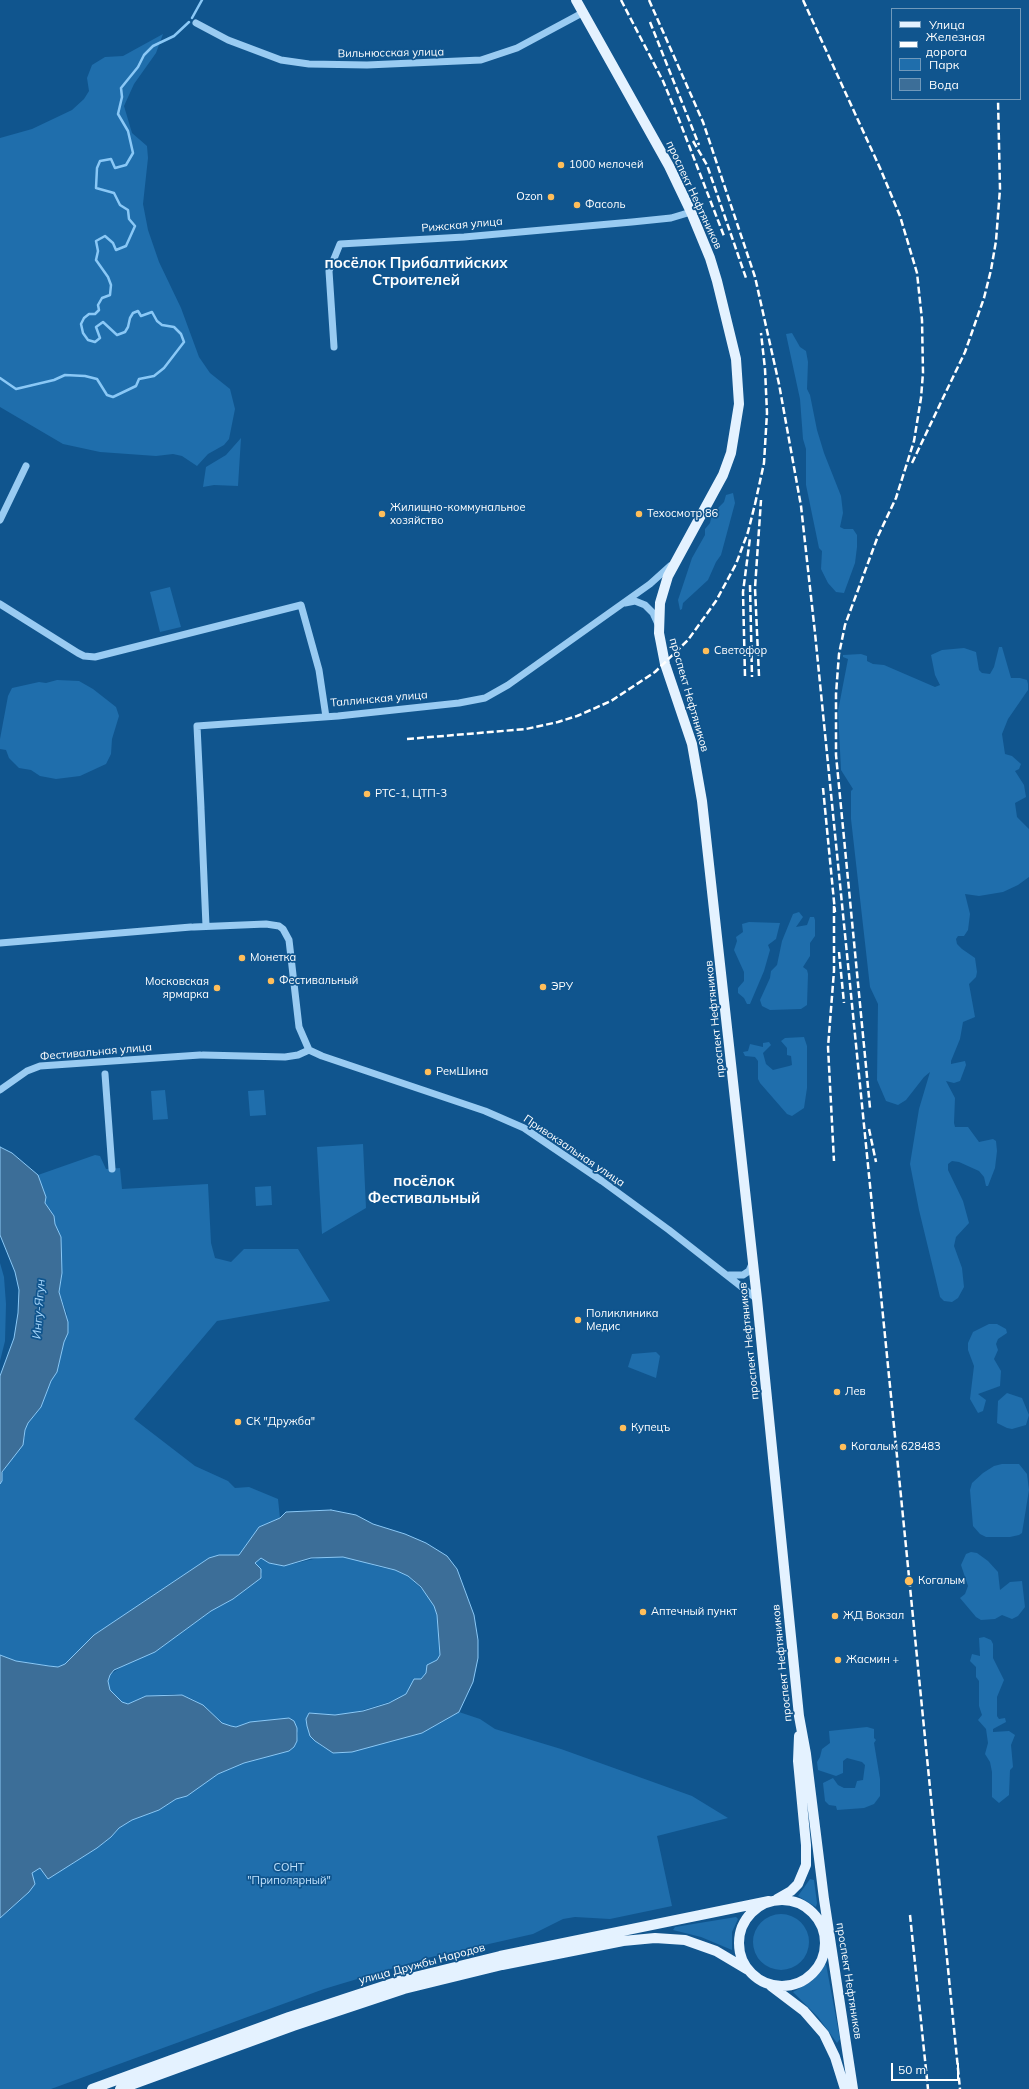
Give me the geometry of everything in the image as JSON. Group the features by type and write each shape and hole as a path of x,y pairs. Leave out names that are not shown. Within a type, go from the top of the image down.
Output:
{"main road":[{"name":"проспект Нефтяников","path":"576,0 669,166 691,212 710,258 727,316 736,359 739,404 735,436 728,464 676,560 662,593 658,624 662,654 692,744 702,802 757,1299 799,1716 806,1754 824,1899 853,2089"},
{"path":"799,1716 798,1761 806,1845 806,1865 798,1884 784,1896 750,1913 739,1932 740,1955 748,1970 756,1978 793,2001 815,2022 830,2045 845,2089"},
{"path":"766,1983 777,1986 788,1986 809,1976 817,1968 825,1947 824,1899"},
{"path":"772,1901 791,1900 807,1907 818,1920 836,1971"},
{"name":"улица Дружбы Народов","path":"92,2089 289,2017 402,1980 500,1956 772,1901"},
{"name":"улица Дружбы Народов","path":"120,2089 292,2026 404,1990 495,1966 623,1941 655,1938 685,1940 716,1951 748,1970"}],"street":[{"name":"Вильнюсская улица","path":"196,23 228,40 281,60 309,64 361,65 481,60 517,48 584,12"},
{"name":"Рижская улица","path":"334,347 329,271 340,244 435,239 632,222 671,218 691,212"},
{"path":"0,520 26,466"},
{"name":"Таллинская улица","path":"0,604 84,656 95,657 301,605 319,670 326,717 459,703 485,698 508,685 650,584 676,560"},
{"path":"622,604 635,601 645,605 653,613 658,624"},
{"path":"206,926 197,726 326,717"},
{"path":"0,943 206,926 266,924 279,926 283,929 289,940 299,1027 309,1050"},
{"name":"Фестивальная улица","path":"0,1090 10,1085 27,1071 40,1066 201,1055 285,1058 298,1055 309,1050"},
{"name":"Привокзальная улица","path":"309,1050 485,1111 524,1128 602,1182 728,1275 757,1299"},
{"path":"104,1062 112,1169"},
{"path":"728,1275 739,1276 746,1273 753,1262"}],"green space":[{"path":"163,34 156,53 134,84 124,106 132,133 147,146 148,158 143,204 148,230 159,262 181,308 199,357 210,373 230,389 235,409 229,439 224,445 208,454 197,466 182,456 173,454 156,456 100,452 63,444 0,407 0,138 32,129 72,110 84,99 89,91 87,78 92,65 105,57 123,56"},
{"path":"792,333 800,347 806,351 808,362 807,389 810,395 817,430 824,453 841,496 843,513 840,527 844,529 853,529 857,535 855,563 844,593 836,592 828,583 821,569 822,551 819,548 806,485 806,449 803,439 800,399 786,334"},
{"path":"241,438 238,486 214,485 203,487 206,467 226,455"},
{"path":"733,493 735,503 721,555 716,562 708,580 683,603 682,609 680,610 678,600 692,558 705,535 705,529 710,523 712,514 724,502 726,495"},
{"path":"170,587 181,627 160,632 150,592"},
{"path":"999,647 1002,647 1011,678 1027,680 1028,684 1028,690 1008,719 1002,734 1005,754 1012,756 1021,764 1019,769 1015,771 1024,785 1026,797 1015,803 1017,817 1029,829 1029,877 1018,885 1003,892 979,896 965,894 970,914 968,930 964,936 958,936 956,939 957,944 962,949 975,958 977,972 976,977 969,984 975,1017 963,1022 960,1039 951,1061 951,1064 965,1061 966,1065 960,1081 954,1083 946,1081 955,1098 954,1123 955,1127 968,1127 979,1142 993,1139 996,1141 997,1151 995,1168 988,1186 986,1186 984,1177 979,1171 959,1162 952,1161 948,1164 948,1170 963,1201 969,1223 956,1237 954,1246 962,1268 964,1287 958,1298 952,1302 944,1301 940,1297 919,1210 910,1164 919,1109 930,1072 924,1077 906,1100 898,1105 886,1101 877,1080 878,1004 870,987 851,819 851,791 853,789 841,770 838,711 848,659 843,657 843,655 861,654 867,656 867,661 873,664 884,665 935,687 940,685 935,675 931,655 942,650 964,648 976,652 979,670 982,673 990,674 994,667"},
{"path":"57,680 79,681 93,689 116,707 119,716 112,739 111,754 106,764 80,776 56,779 40,776 31,770 19,768 9,758 6,750 0,749 0,739 8,696 12,688"},
{"path":"799,912 803,917 796,927 807,925 810,917 814,917 815,920 815,936 810,943 810,956 803,967 807,970 808,974 807,1005 801,1009 770,1010 762,1006 760,1000 770,978 771,971 777,965 782,941 793,914"},
{"path":"749,922 780,923 776,939 768,945 770,950 764,971 750,1004 747,1004 744,998 738,993 738,988 744,981 744,972 734,950 737,941 736,937 743,932 742,924"},
{"path":"804,1037 807,1046 807,1088 804,1108 792,1116 787,1114 760,1083 758,1079 758,1061 755,1057 745,1056 743,1052 748,1051 750,1044 763,1047 763,1043 769,1042 771,1045 763,1053 766,1064 773,1070 792,1065 791,1056 787,1055 787,1048 781,1041 785,1038"},
{"path":"165,1090 168,1119 153,1120 151,1091"},
{"path":"264,1090 266,1115 250,1116 248,1091"},
{"path":"363,1144 366,1208 322,1234 317,1147"},
{"path":"95,1155 100,1156 106,1169 120,1168 122,1189 208,1184 211,1243 215,1258 231,1262 244,1249 298,1249 330,1301 217,1321 134,1419 195,1466 228,1481 235,1488 249,1487 278,1499 280,1518 259,1527 239,1555 219,1555 209,1558 94,1635 65,1664 58,1667 16,1661 0,1655 0,1484 2,1481 2,1473 25,1437 25,1430 28,1423 41,1407 51,1381 57,1372 64,1342 68,1333 67,1314 59,1292 62,1273 61,1237 55,1224 54,1216 45,1203 46,1197 38,1175"},
{"path":"271,1186 272,1205 256,1206 255,1187"},
{"path":"0,1263 4,1277 6,1304 5,1341 0,1361"},
{"path":"989,1324 997,1324 1006,1329 1007,1333 998,1339 996,1344 998,1350 994,1359 1001,1371 1000,1386 978,1394 986,1400 983,1411 978,1413 970,1399 974,1366 968,1350 968,1343 973,1332"},
{"path":"656,1352 660,1356 656,1378 628,1367 632,1354"},
{"path":"1007,1393 1022,1398 1029,1415 1026,1425 1012,1429 997,1423 998,1401"},
{"path":"1002,1464 1019,1464 1027,1474 1029,1490 1022,1533 1010,1537 986,1537 980,1534 973,1526 970,1490 972,1483 983,1473 994,1466"},
{"path":"971,1552 977,1553 988,1561 998,1572 1000,1590 1010,1582 1022,1581 1025,1607 1018,1616 1012,1619 1002,1615 995,1619 981,1620 976,1617 960,1598 965,1594 968,1586 961,1565 966,1554"},
{"name":"СОНТ \"Приполярный\"","path":"322,1557 343,1557 358,1560 379,1567 395,1570 408,1576 430,1597 434,1606 437,1615 440,1655 437,1660 428,1665 426,1673 421,1679 414,1679 406,1694 396,1700 350,1714 335,1715 308,1713 315,1741 323,1747 333,1753 422,1733 459,1712 480,1719 495,1729 561,1749 692,1796 728,1818 657,1836 672,1906 610,1919 575,1917 563,1919 533,1934 427,1958 324,1989 51,2089 0,2089 0,1918 29,1892 35,1884 31,1873 40,1868 48,1879 97,1848 111,1837 119,1828 132,1820 159,1810 176,1799 187,1795 218,1774 244,1763 289,1751 294,1747 297,1741 298,1733 289,1718 250,1722 236,1727 222,1724 203,1705 182,1695 174,1694 146,1696 128,1704 122,1702 110,1690 108,1681 110,1675 125,1664 155,1652 211,1611 233,1599 261,1578 262,1574 255,1563 261,1558 269,1563 284,1566"},
{"path":"984,1637 991,1640 993,1644 993,1658 1004,1680 997,1697 997,1716 999,1719 1005,1718 1006,1722 993,1729 993,1732 1009,1731 1015,1735 1011,1745 1013,1767 1010,1770 1009,1795 999,1803 992,1797 992,1772 990,1762 985,1754 988,1743 986,1729 978,1720 982,1715 979,1706 979,1681 976,1677 976,1667 970,1661 972,1654 980,1656 979,1638"},
{"path":"867,1727 874,1729 874,1738 876,1740 874,1743 880,1779 880,1796 874,1804 864,1808 837,1810 836,1806 829,1805 825,1801 823,1783 833,1778 838,1785 844,1788 855,1788 857,1781 863,1780 865,1765 862,1762 847,1758 843,1761 843,1773 836,1776 818,1770 817,1762 822,1749 830,1743 829,1731"},
{"path":"810,1879 814,1880 817,1903 816,1907 798,1896"},
{"path":"781,1914 792,1916 801,1922 807,1931 809,1942 807,1953 801,1962 792,1968 781,1970 770,1968 761,1962 755,1953 753,1942 755,1931 761,1922 770,1916"},
{"path":"736,1917 738,1919 732,1932 732,1950 701,1937 673,1930 675,1927"},
{"path":"826,1964 840,2039 837,2043 818,2017 793,1992 812,1981"}],"water":[{"name":"Ингу-Ягун","path":"0,1147 12,1153 38,1175 46,1197 45,1203 54,1216 55,1224 61,1237 62,1273 59,1292 68,1322 68,1333 64,1342 57,1372 51,1381 41,1407 28,1423 25,1430 23,1445 2,1472 2,1481 0,1484 0,1376 14,1338 18,1313 19,1290 15,1272 0,1235"},
{"path":"331,1510 356,1515 373,1524 405,1534 426,1543 447,1556 457,1569 474,1615 478,1640 478,1658 473,1682 459,1712 422,1733 352,1752 333,1753 315,1741 310,1736 307,1726 306,1719 309,1713 335,1715 363,1711 389,1703 406,1694 414,1679 421,1679 426,1673 427,1665 437,1660 440,1655 437,1615 434,1606 421,1587 408,1576 395,1570 343,1557 311,1558 284,1566 269,1563 261,1558 255,1563 261,1569 261,1578 233,1599 211,1611 155,1652 114,1670 108,1681 110,1690 122,1702 128,1704 146,1696 182,1695 203,1705 222,1723 231,1726 236,1727 250,1722 289,1718 294,1721 297,1728 297,1741 294,1747 289,1751 244,1763 218,1774 187,1796 176,1799 159,1810 132,1820 119,1828 111,1837 97,1848 48,1879 40,1868 32,1873 35,1884 29,1892 0,1918 0,1655 16,1661 49,1666 58,1667 65,1664 94,1635 209,1558 219,1555 239,1555 259,1527 280,1518 286,1512"}],"waterway":[{"path":"192,18 202,0"},
{"path":"0,378 16,389 54,380 65,375 85,376 97,379 107,395 113,397 136,386 139,379 154,376 164,368 184,342 181,334 174,327 162,325 157,321 152,312 141,316 138,311 133,313 125,332 117,335 103,322 96,327 100,338 95,342 88,340 83,333 81,324 84,318 89,314 95,314 99,310 98,305 102,298 110,295 111,285 108,277 96,260 98,251 96,241 105,236 113,243 116,250 126,246 135,226 129,219 128,210 120,205 114,193 96,188 97,168 100,161 111,159 115,168 126,165 133,153 128,131 118,114 122,97 121,88 138,67 144,55 153,46 174,36 189,22"}],"railway":[{"path":"621,0 663,81 724,236"},
{"path":"649,0 703,122 755,277 779,384 801,506 815,633 960,2089"},
{"path":"803,0 880,168 900,216 917,273 922,320 923,373 921,398 914,441 896,498 878,536 845,625 839,654 836,694 836,755 870,1108"},
{"path":"650,22 699,145"},
{"path":"912,463 965,352 984,298 991,270 996,241 1000,189 998,100"},
{"path":"693,141 707,165 746,278"},
{"path":"755,504 764,463 767,413 765,369 761,333"},
{"path":"407,739 526,729 558,722 577,716 611,701 655,672 688,640 716,601 736,564 748,532 756,500"},
{"path":"759,676 755,588 761,500"},
{"path":"745,676 743,592 750,538"},
{"path":"750,585 752,677"},
{"path":"823,788 835,912"},
{"path":"834,906 834,971 828,1047 834,1161"},
{"path":"839,952 844,1003"},
{"path":"869,1129 876,1162"},
{"path":"910,1915 928,2089"}],"place":[{"name":"1000 мелочей","path":"561,165"},
{"name":"Ozon","path":"551,197"},
{"name":"Фасоль","path":"577,205"},
{"name":"Жилищно-коммунальное хозяйство","path":"382,514"},
{"name":"Техосмотр 86","path":"639,514"},
{"name":"Светофор","path":"706,651"},
{"name":"РТС-1, ЦТП-3","path":"367,794"},
{"name":"Монетка","path":"242,958"},
{"name":"Фестивальный","path":"271,981"},
{"name":"ЭРУ","path":"543,987"},
{"name":"Московская ярмарка","path":"217,988"},
{"name":"РемШина","path":"428,1072"},
{"name":"Поликлиника Медис","path":"578,1320"},
{"name":"Лев","path":"837,1392"},
{"name":"СК \"Дружба\"","path":"238,1422"},
{"name":"Купецъ","path":"623,1428"},
{"name":"Когалым 628483","path":"843,1447"},
{"name":"Когалым","path":"909,1581"},
{"name":"Аптечный пункт","path":"643,1612"},
{"name":"ЖД Вокзал","path":"835,1616"},
{"name":"Жасмин +","path":"838,1660"}],"district":[{"name":"посёлок Прибалтийских Строителей","path":"416,272"},
{"name":"посёлок Фестивальный","path":"424,1190"}]}
